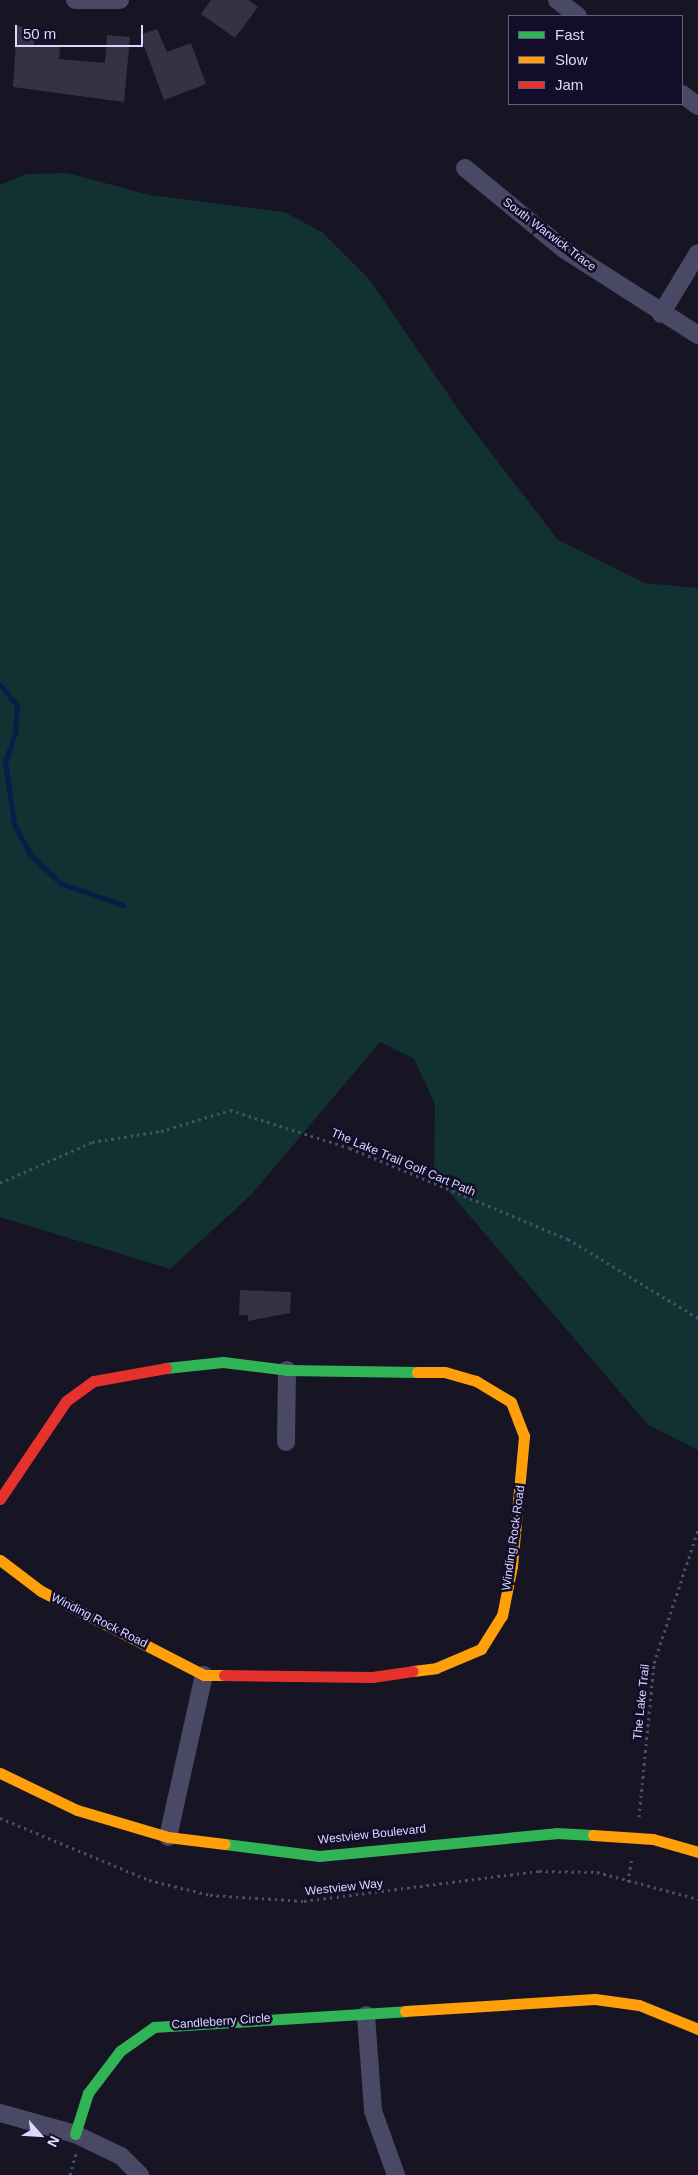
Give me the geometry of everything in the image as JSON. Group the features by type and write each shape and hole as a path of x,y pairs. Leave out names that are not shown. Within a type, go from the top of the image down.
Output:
{"street":[{"path":"75,0 120,0"},
{"path":"556,0 577,15"},
{"path":"683,95 698,106"},
{"name":"South Warwick Trace","path":"465,168 565,250 661,314 698,335"},
{"path":"661,314 698,253"},
{"name":"Winding Rock Road","path":"0,1499 66,1401 94,1381 223,1362 287,1370 444,1372 476,1381 511,1402 524,1436 512,1566 502,1616 481,1649 436,1668 372,1678 204,1675 42,1591 0,1560"},
{"path":"286,1442 287,1370"},
{"path":"168,1837 204,1675"},
{"name":"Westview Boulevard","path":"0,1773 77,1810 168,1837 319,1856 556,1833 636,1838 698,1852"},
{"name":"Candleberry Circle","path":"75,2134 88,2093 120,2051 154,2027 595,1999 639,2005 675,2016 698,2029"},
{"path":"366,2015 373,2111 396,2175"},
{"path":"0,2112 75,2134 120,2156 140,2175"}],"path":[{"name":"The Lake Trail Golf Cart Path","path":"0,1183 92,1142 161,1131 230,1110 350,1148 568,1239 698,1318"},
{"name":"The Lake Trail","path":"628,1882 636,1838 654,1663 698,1530"},
{"name":"Westview Way","path":"0,1818 149,1880 210,1895 304,1901 539,1871 596,1872 698,1899"}],"green space":[{"path":"67,173 150,195 284,212 322,232 369,279 465,419 558,540 645,583 698,588 698,1450 648,1425 434,1174 435,1104 414,1059 380,1042 251,1195 170,1269 0,1217 0,185 26,174"}],"building":[{"path":"211,0 249,0 258,7 235,38 201,14"},
{"path":"17,26 35,28 34,45 60,47 59,59 105,63 107,35 130,37 124,102 13,87"},
{"path":"157,29 167,52 191,43 206,84 164,100 140,35"},
{"path":"240,1290 291,1292 290,1313 248,1321 248,1315 239,1315"}],"waterway":[{"path":"0,685 17,705 15,733 5,762 14,824 30,854 60,883 123,905"}],"traffic: fast":[{"path":"166,1368 223,1362 287,1370 417,1372"},
{"path":"225,1844 319,1856 556,1833 593,1835"},
{"path":"75,2134 88,2093 120,2051 154,2027 405,2011"}],"traffic: slow":[{"path":"413,1671 436,1668 481,1649 502,1616 512,1566 524,1436 511,1402 476,1381 444,1372 417,1372"},
{"path":"0,1560 41,1591 204,1675 224,1675"},
{"path":"0,1773 77,1810 168,1837 225,1844"},
{"path":"593,1835 653,1839 698,1852"},
{"path":"405,2011 595,1999 639,2005 698,2029"}],"traffic: jam":[{"path":"0,1499 66,1401 94,1381 166,1368"},
{"path":"224,1675 372,1677 413,1671"}]}
